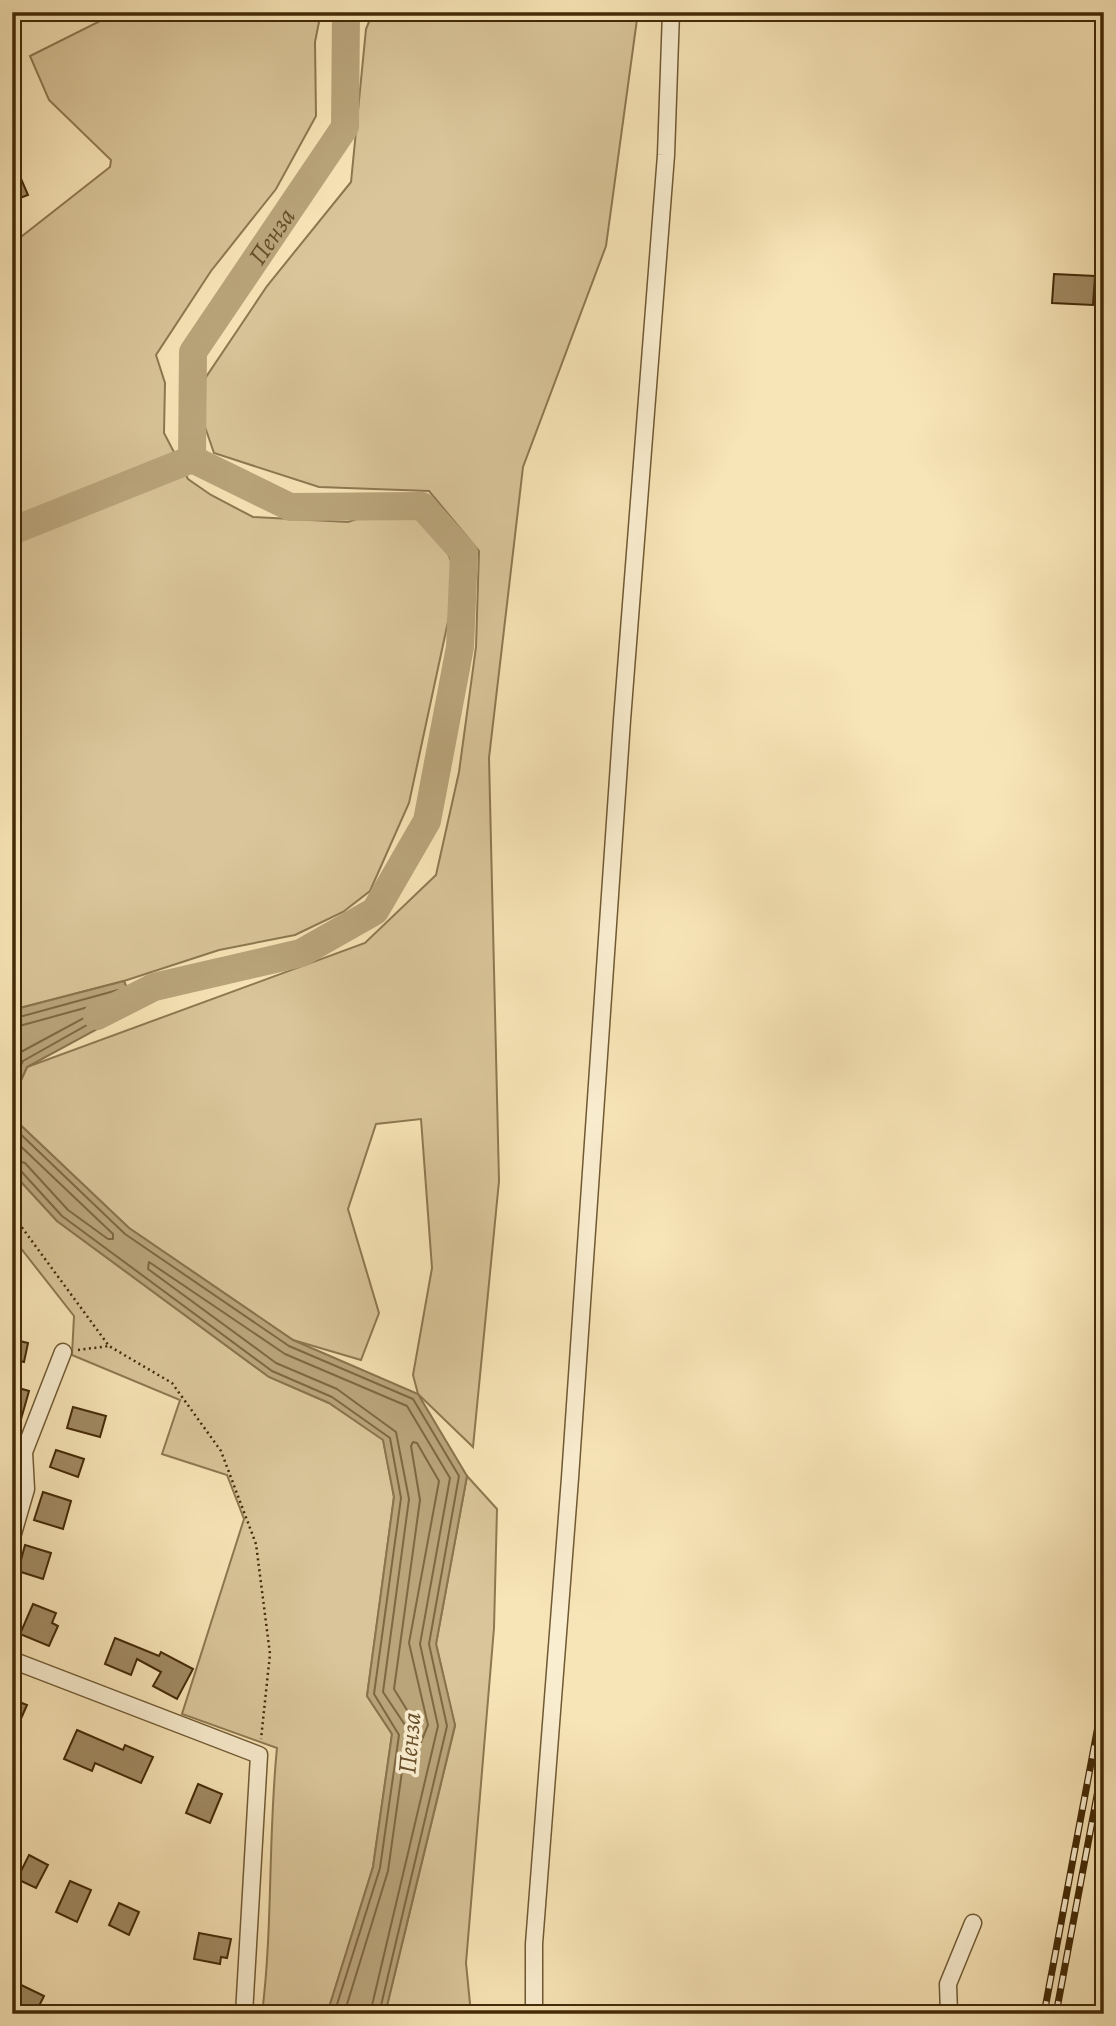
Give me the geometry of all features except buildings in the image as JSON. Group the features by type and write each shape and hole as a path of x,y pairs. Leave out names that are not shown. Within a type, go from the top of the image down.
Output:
{"street":[{"path":"534,2014 534,1944 570,1478 622,720 666,155 671,12"},
{"path":"12,1537 26,1489 18,1450 63,1352"},
{"path":"12,1660 259,1755 244,2014"},
{"path":"949,2014 948,1984 973,1923"}],"path":[{"path":"12,1214 109,1346 172,1383 221,1451 256,1544 270,1654 259,1755"},
{"path":"63,1352 109,1346"}],"shaded area":[{"path":"118,12 321,12 315,42 316,116 276,189 211,271 156,355 165,383 164,433 188,479 211,495 253,517 348,522 375,513 420,516 443,542 455,570 449,617 409,803 370,891 343,912 295,935 219,950 124,981 20,1008 12,1014 12,244 110,167 111,160 49,100 30,56"},
{"path":"373,12 638,12 606,246 523,467 489,758 499,1181 473,1447 418,1394 413,1375 432,1268 421,1119 376,1124 348,1209 379,1313 361,1360 293,1340 129,1228 12,1117 12,1100 27,1067 365,943 436,875 459,772 476,647 479,551 429,491 319,487 214,453 194,395 267,286 351,182 366,29"},
{"path":"12,1172 57,1221 269,1377 329,1403 383,1439 394,1497 367,1696 392,1734 373,1867 327,2014 262,2014 268,1948 277,1748 182,1714 244,1519 227,1475 162,1454 180,1400 72,1355 74,1316 12,1237"},
{"path":"467,1476 497,1509 494,1628 466,1963 471,2014 385,2014 455,1726 436,1644"}],"water":[{"path":"124,981 136,1008 27,1067 12,1100 12,1014 20,1008"},
{"path":"12,1117 129,1228 293,1340 418,1394 467,1476 436,1644 455,1725 385,2014 327,2014 373,1867 392,1734 367,1696 394,1497 383,1440 329,1403 269,1377 57,1221 12,1172"}],"waterway":[{"name":"Пенза","path":"192,459 193,352 345,127 346,12"},
{"path":"12,531 192,459 290,507 422,506 464,553 460,647 427,821 375,911 301,953 154,987 97,1016"}],"railway":[{"path":"1044,2014 1104,1694"},
{"path":"1056,2014 1104,1758"}]}
